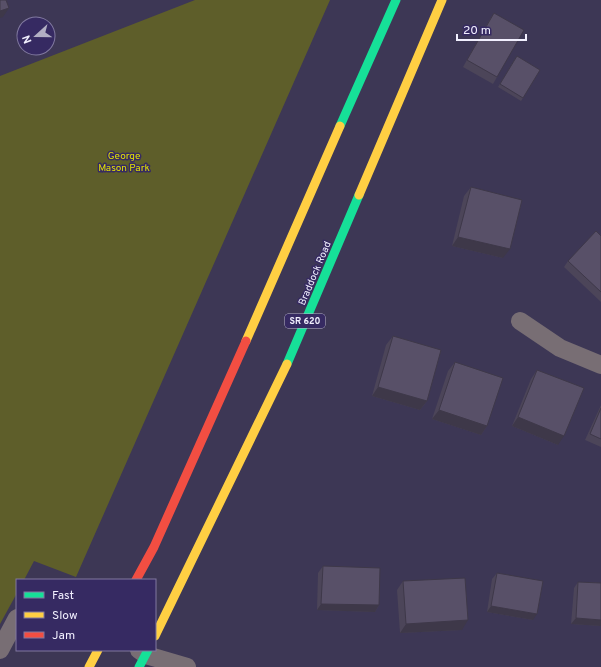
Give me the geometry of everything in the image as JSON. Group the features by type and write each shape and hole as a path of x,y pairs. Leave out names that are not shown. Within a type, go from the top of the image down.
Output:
{"main road":[{"path":"137,579 154,547 202,441 396,0"},
{"name":"Braddock Road","path":"156,634 282,375 442,0"},
{"path":"89,667 97,651"}],"street":[{"path":"520,322 560,348 601,365"},
{"path":"0,650 16,620"},
{"path":"143,655 187,667"}],"green space":[{"name":"George Mason Park","path":"195,0 330,0 76,577 34,561 25,579 16,579 16,595 0,624 0,76 51,56 56,56 56,54"}],"building":[{"path":"0,0 6,0 9,8 0,11"},
{"path":"494,13 524,30 497,77 467,60"},
{"path":"517,56 540,70 523,98 500,84"},
{"path":"471,187 522,200 510,249 458,237"},
{"path":"596,231 601,236 601,292 568,261"},
{"path":"393,336 441,350 427,401 378,387"},
{"path":"455,362 503,378 487,426 439,410"},
{"path":"537,370 584,388 564,436 518,417"},
{"path":"601,408 601,439 590,434"},
{"path":"323,566 380,568 379,605 321,604"},
{"path":"497,573 543,581 537,614 491,606"},
{"path":"465,578 468,620 406,624 403,581"},
{"path":"578,582 601,583 601,620 576,618"}],"traffic: fast":[{"path":"340,126 396,0"},
{"path":"287,364 359,195"},
{"path":"139,667 147,651"}],"traffic: slow":[{"path":"359,195 442,0"},
{"path":"246,341 340,126"},
{"path":"156,634 287,364"},
{"path":"89,667 97,651"}],"traffic: jam":[{"path":"137,579 154,547 246,341"}]}
